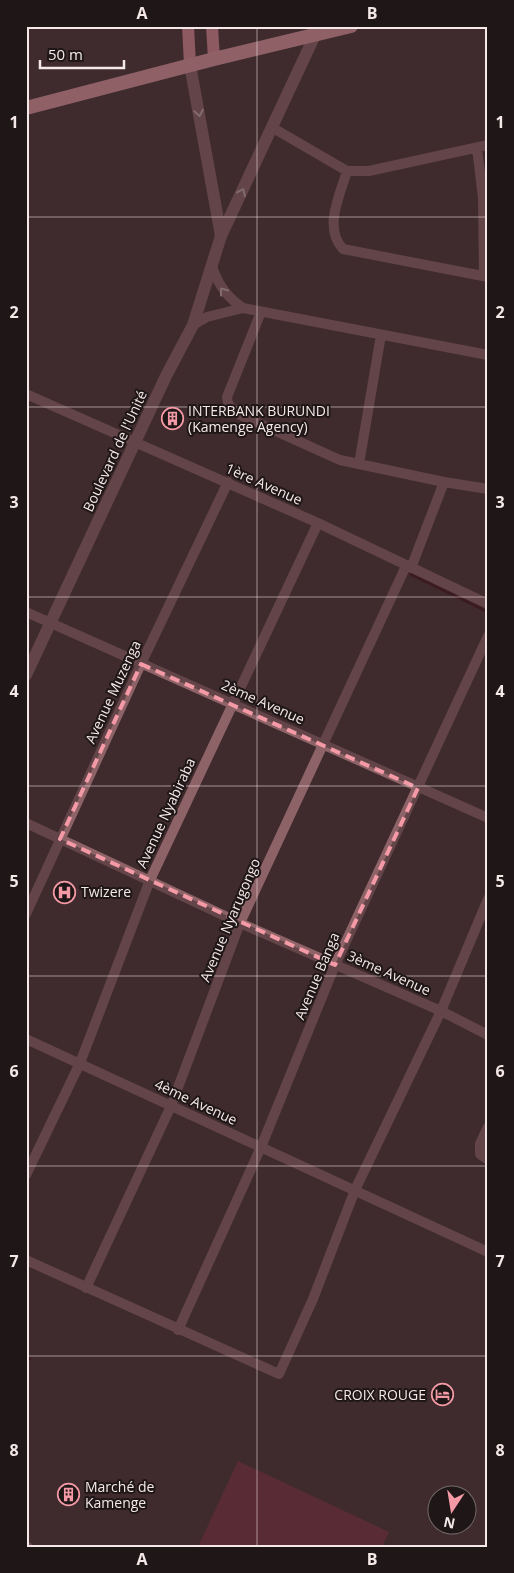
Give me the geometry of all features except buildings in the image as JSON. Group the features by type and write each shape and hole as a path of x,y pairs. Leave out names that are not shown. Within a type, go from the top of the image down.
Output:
{"highway":[{"path":"26,108 190,65 351,26"}],"main road":[{"path":"188,26 190,65"},
{"path":"212,26 214,59"}],"street":[{"name":"Boulevard de l'Unité","path":"26,675 49,623 136,444 166,376 193,325 221,236 315,35"},
{"name":"Boulevard de l'Unité","path":"190,65 221,236"},
{"path":"272,128 348,171 369,171 488,145"},
{"path":"348,171 334,218 336,243 343,250 486,276 483,198 477,148"},
{"path":"212,267 218,283 229,298 243,308 488,355"},
{"path":"193,325 207,318 243,308"},
{"path":"261,312 228,398 228,403 232,409 240,415 323,453 359,464 488,489"},
{"path":"359,464 381,335"},
{"name":"1ère Avenue","path":"26,394 136,444 228,482 487,603"},
{"name":"Avenue Muzenga","path":"26,914 141,664 228,482"},
{"name":"Avenue Nyarugongo","path":"86,1288 171,1106 240,923 409,567 444,482"},
{"name":"Avenue Nyabiraba","path":"26,1175 80,1064 150,880 318,523"},
{"name":"2ème Avenue","path":"26,612 488,818"},
{"name":"Avenue Banga","path":"178,1330 261,1148 335,965 488,636"},
{"name":"3ème Avenue","path":"26,823 240,923 441,1011 488,1035"},
{"path":"26,1260 279,1374 313,1299 355,1190 441,1011 488,899"},
{"name":"4ème Avenue","path":"26,1039 488,1252"},
{"path":"488,1127 479,1150 480,1154 488,1160"}],"highlighted area":[{"path":"141,664 418,788 335,965 60,839"}],"shaded area":[{"name":"Twizere","path":"57,880 78,889 72,904 51,894"},
{"path":"238,1461 389,1532 382,1547 198,1547"}],"waterway":[{"path":"408,570 412,575 488,612"},
{"path":"26,1357 30,1359"}],"place":[{"name":"INTERBANK BURUNDI (Kamenge Agency)","path":"172,419"},
{"name":"Twizere","path":"65,892"},
{"name":"CROIX ROUGE","path":"442,1395"},
{"name":"Marché de Kamenge","path":"69,1495"}]}
